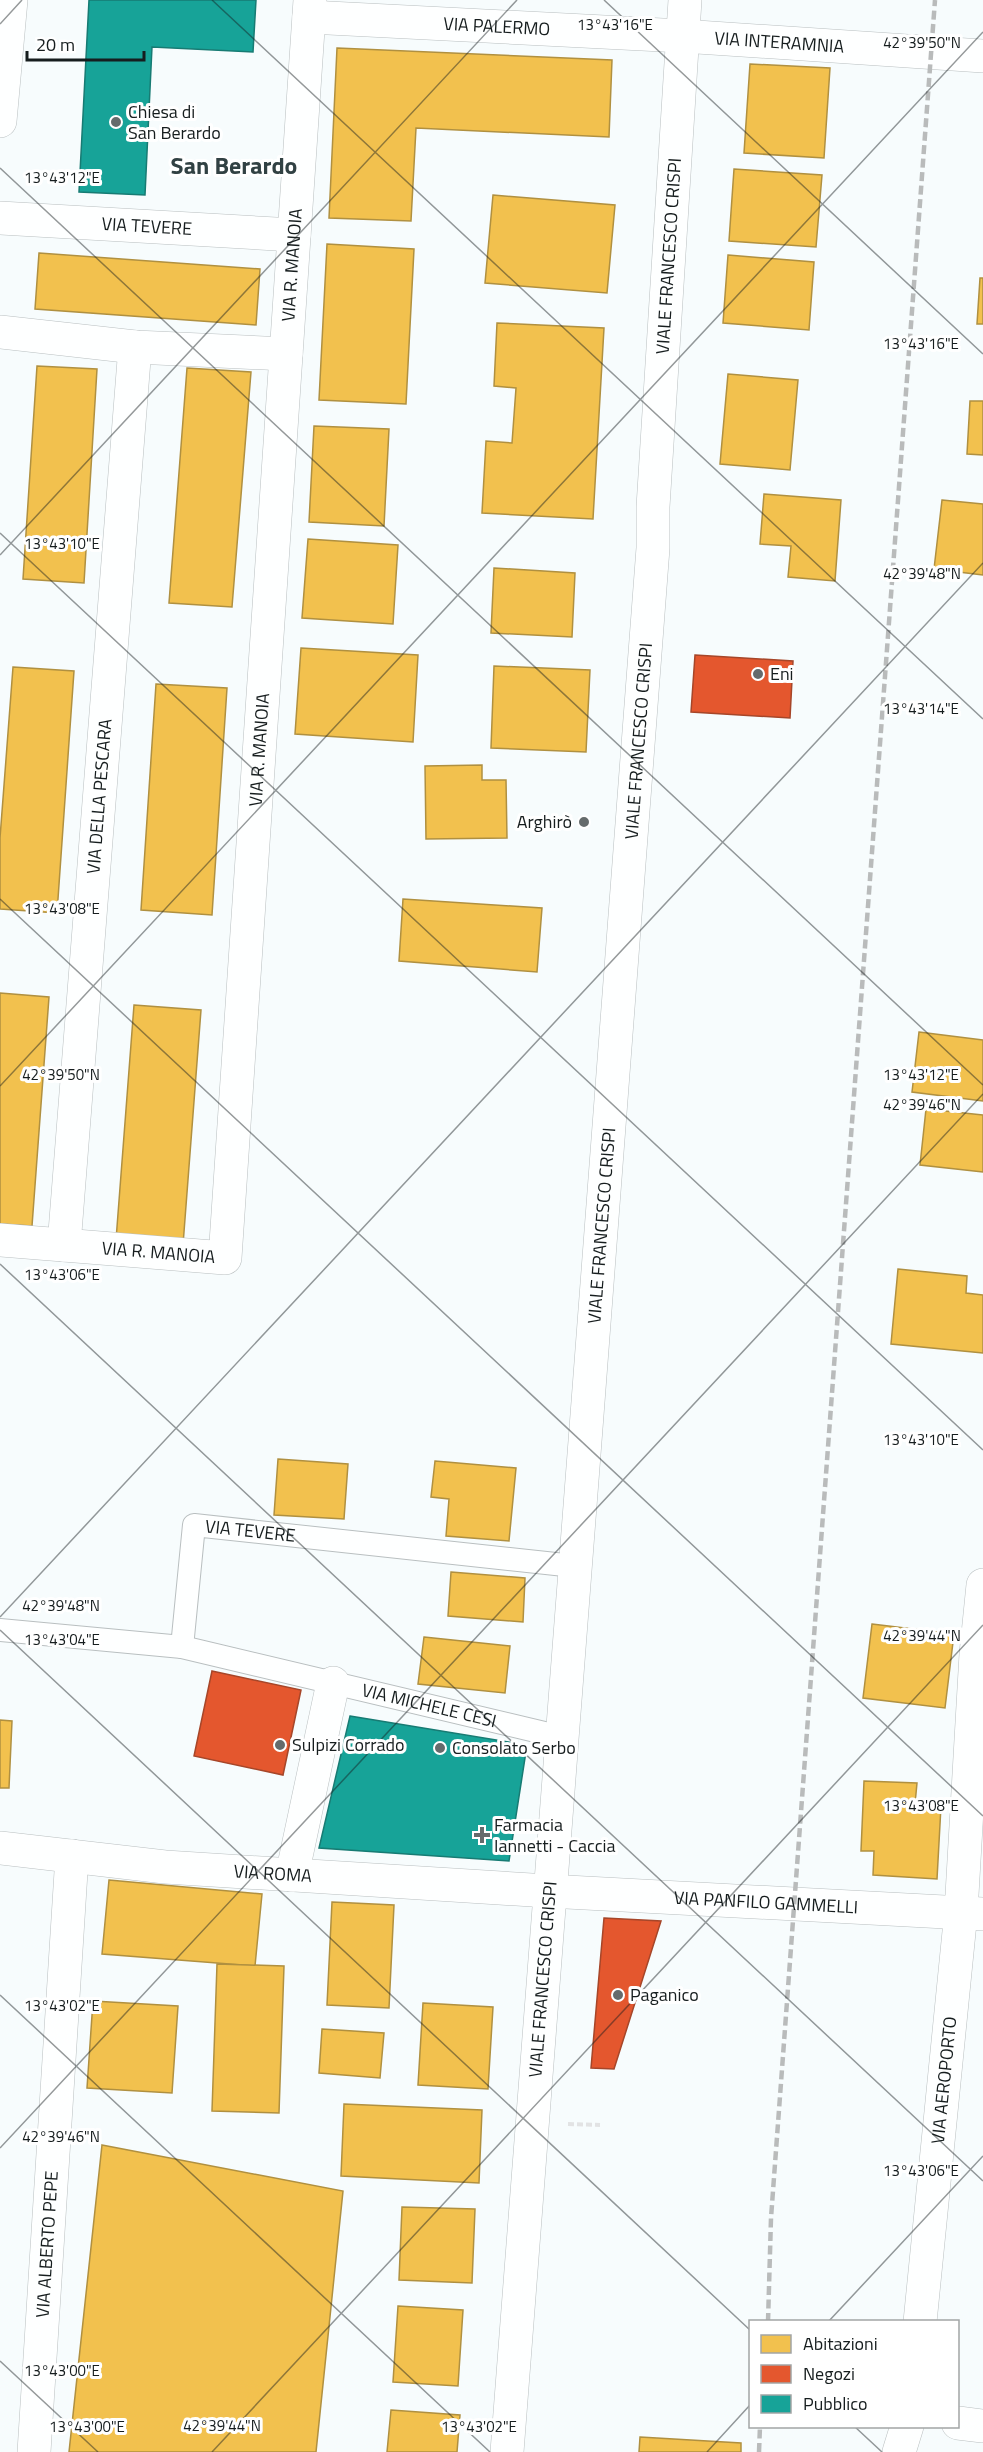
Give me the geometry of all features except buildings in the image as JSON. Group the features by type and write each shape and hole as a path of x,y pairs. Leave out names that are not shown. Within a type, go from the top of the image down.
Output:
{"street":[{"name":"VIALE FRANCESCO CRISPI","path":"507,2452 548,1892 653,548 652,507 685,0"},
{"name":"VIA PALERMO","path":"310,8 682,36"},
{"name":"VIA R. MANOIA","path":"0,1240 225,1258 310,8"},
{"path":"0,121 6,18"},
{"name":"VIA INTERAMNIA","path":"682,36 983,56"},
{"name":"VIA TEVERE","path":"0,218 294,235"},
{"path":"0,332 135,347 286,354"},
{"name":"VIA DELLA PESCARA","path":"64,1245 135,347"},
{"name":"VIA AEROPORTO","path":"920,2320 972,1913 976,1654 983,1585"},
{"path":"292,1875 333,1683"},
{"name":"VIA ROMA","path":"0,1848 165,1867 548,1892"},
{"name":"VIA ALBERTO PEPE","path":"34,2452 72,1856"},
{"name":"VIA PANFILO GAMMELLI","path":"548,1892 972,1913"},
{"path":"959,2423 983,2426"},
{"path":"899,2452 908,2428"}],"lane":[{"name":"VIA TEVERE","path":"182,1647 194,1525 574,1566"},
{"path":"0,1630 182,1647"},
{"name":"VIA MICHELE CESI","path":"182,1647 561,1737"}],"railway":[{"path":"768,2320 771,2218 935,0"},
{"path":"759,2452 760,2428"}],"place":[{"name":"Chiesa di San Berardo","path":"116,122"},
{"name":"Eni","path":"758,674"},
{"name":"Arghirò","path":"584,822"},
{"name":"Sulpizi Corrado","path":"280,1745"},
{"name":"Consolato Serbo","path":"440,1748"},
{"name":"Farmacia Iannetti - Caccia","path":"482,1835"},
{"name":"Paganico","path":"618,1995"}],"district":[{"name":"San Berardo","path":"234,166"}]}
